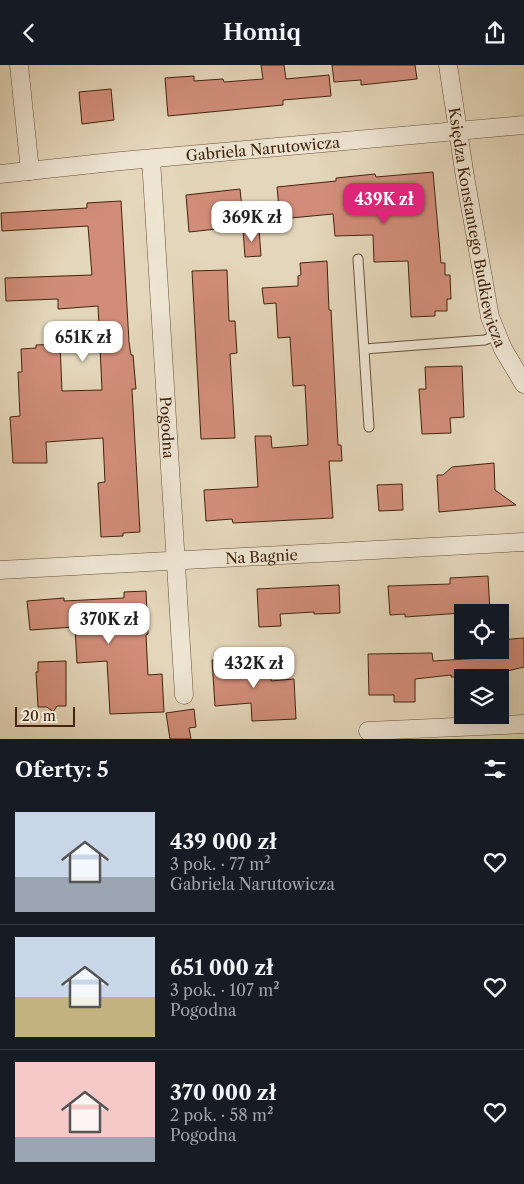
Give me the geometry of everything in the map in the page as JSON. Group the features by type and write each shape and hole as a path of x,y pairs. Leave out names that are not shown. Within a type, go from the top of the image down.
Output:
{"street":[{"path":"19,65 30,171"},
{"name":"Księdza Konstantego Budkiewicza","path":"448,65 487,305 496,335 524,384"},
{"name":"Gabriela Narutowicza","path":"0,174 524,125"},
{"name":"Pogodna","path":"151,159 184,695"},
{"name":"Na Bagnie","path":"0,570 524,543"},
{"path":"368,731 524,724"}],"lane":[{"path":"358,259 369,427"},
{"path":"364,349 485,340 496,335"}],"building":[{"path":"261,65 284,65 286,79 329,75 331,96 283,100 283,105 168,116 165,78 194,76 194,81 223,79 224,82 263,79"},
{"path":"332,65 415,65 417,79 361,85 361,80 334,82"},
{"path":"111,89 114,120 82,124 79,92"},
{"path":"433,172 441,263 445,263 445,275 450,275 451,299 447,299 447,311 435,311 435,316 411,317 408,261 374,262 373,235 335,236 333,214 280,219 277,187 336,181 336,178 375,174 376,177"},
{"path":"240,189 244,226 189,232 186,195"},
{"path":"121,201 129,342 131,355 133,355 136,389 132,389 140,532 123,533 123,536 101,537 98,483 105,482 103,438 46,442 47,463 13,463 10,417 20,416 18,372 22,372 21,349 36,348 36,345 60,344 62,391 102,390 98,306 58,309 58,299 6,301 5,278 92,275 88,226 2,231 1,213 87,208 87,203"},
{"path":"259,229 261,256 245,257 243,230"},
{"path":"327,261 338,445 341,445 342,461 329,461 333,518 233,523 232,519 206,521 204,490 258,487 255,436 271,436 272,448 308,445 305,385 293,386 290,337 278,338 276,303 264,304 262,288 298,286 298,276 301,275 300,263"},
{"path":"227,270 229,321 235,321 237,353 230,354 235,438 201,439 192,271"},
{"path":"462,366 464,417 450,418 451,433 422,434 419,389 426,389 425,367"},
{"path":"494,463 495,490 516,505 439,512 437,475 443,475 452,467"},
{"path":"402,484 403,510 379,511 377,485"},
{"path":"488,576 490,604 454,604 454,614 405,617 405,614 390,615 388,586 450,584 450,578"},
{"path":"339,585 340,613 280,614 281,626 259,627 257,589"},
{"path":"146,591 148,675 162,674 164,712 110,714 107,661 77,663 75,627 30,630 27,601 64,598 64,601 124,598 124,592"},
{"path":"524,638 524,667 509,671 509,669 454,669 454,677 451,677 451,675 415,679 415,702 394,702 394,695 369,695 368,654 432,653 433,661 509,659 509,639"},
{"path":"238,659 238,662 270,660 271,681 294,679 296,719 252,721 251,703 215,706 212,660"},
{"path":"66,661 66,706 57,706 53,712 47,707 38,707 36,672 38,672 38,662"},
{"path":"194,709 196,727 189,728 191,739 170,739 166,713"}]}
